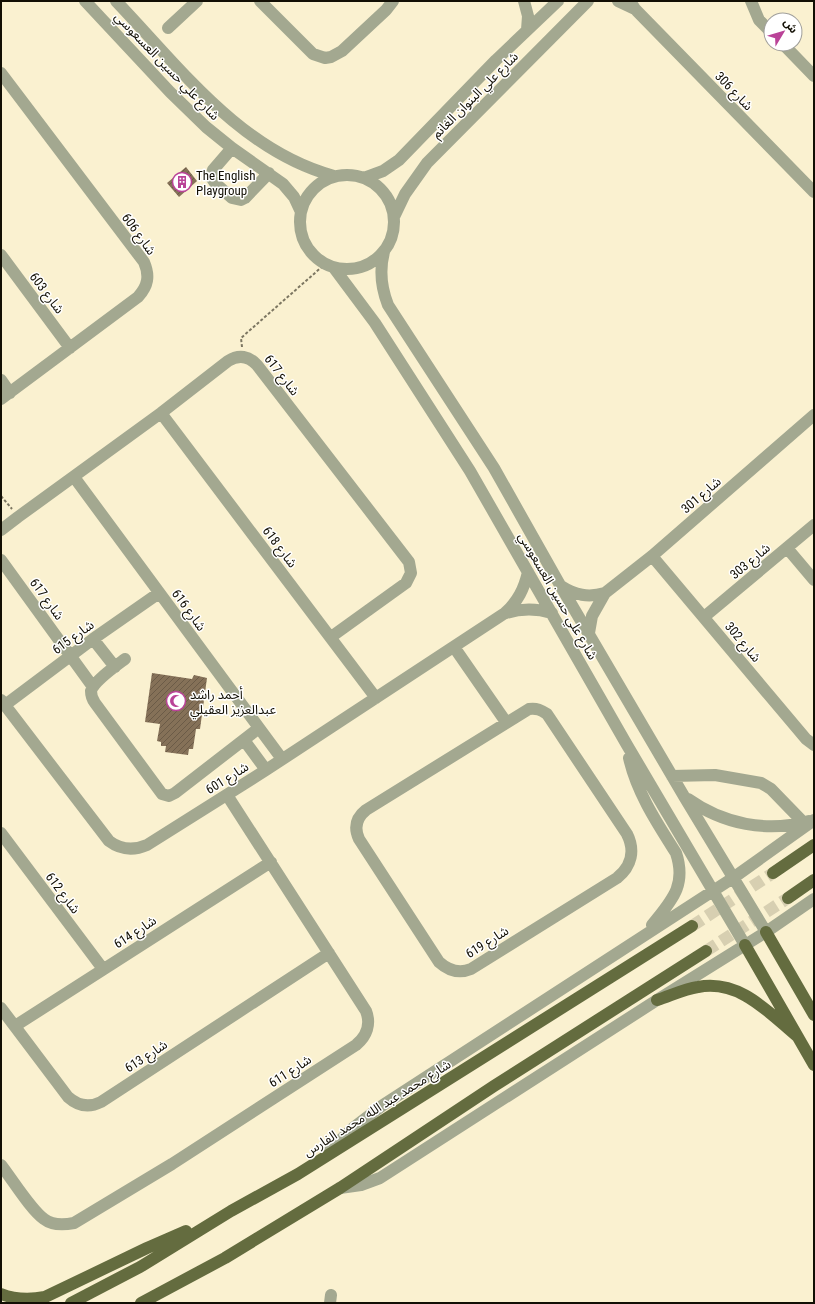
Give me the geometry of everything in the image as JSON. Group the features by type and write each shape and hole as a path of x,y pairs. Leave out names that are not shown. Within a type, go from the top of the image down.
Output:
{"main road":[{"path":"773,873 814,845"},
{"path":"788,898 814,880"},
{"name":"شارع محمد عبد الله محمد الفارس","path":"71,1303 140,1267 231,1211 273,1189 692,926"},
{"path":"766,932 814,1015"},
{"path":"745,945 814,1065"},
{"path":"141,1303 225,1258 340,1188 494,1086 706,951"},
{"path":"657,1000 698,987 709,986 729,988 754,1000 798,1038"},
{"path":"1,1294 22,1300 45,1298 147,1248 231,1211"}],"street":[{"name":"شارع علي حسين العسعوسي","path":"85,1 188,110 206,127 232,148 269,173 290,191 300,212"},
{"name":"شارع علي حسين العسعوسي","path":"116,1 208,98 249,133 280,155 306,167 334,176"},
{"path":"168,28 197,1"},
{"path":"260,1 313,54 325,58 331,57 342,51 386,10 393,1"},
{"path":"524,1 528,16 527,30"},
{"name":"شارع علي البنوان الغانم","path":"364,178 383,171 399,160 527,30 558,1"},
{"name":"شارع علي البنوان الغانم","path":"394,217 404,194 426,163 588,1"},
{"name":"شارع 306","path":"618,1 632,5 814,192"},
{"path":"751,1 759,20 763,24"},
{"path":"131,50 144,47 149,37"},
{"path":"791,52 814,76"},
{"name":"شارع 606","path":"1,73 144,262 148,277 143,292 138,297 6,396"},
{"path":"232,148 213,170 211,177 215,184 232,198 237,200 245,198 269,173"},
{"path":"355,175 374,183 388,198 394,217 393,236 384,252 367,266 356,269 345,270 329,266 313,255 304,242 300,232 300,212 304,202 313,190 325,180 334,176 355,175"},
{"name":"شارع علي حسين العسعوسي","path":"384,252 381,279 383,292 388,305 494,468 560,585 685,798 766,932"},
{"name":"شارع 603","path":"1,255 70,348"},
{"name":"شارع علي حسين العسعوسي","path":"329,266 362,304 470,471 627,745 745,945"},
{"name":"شارع 617","path":"1,530 228,361 243,356 257,365 409,562 411,573 406,583 331,637"},
{"path":"1,380 6,396"},
{"name":"شارع 618","path":"161,412 376,698"},
{"name":"شارع 301","path":"560,585 568,591 586,596 596,596 605,593 652,556 814,415"},
{"name":"شارع 616","path":"74,477 282,759"},
{"name":"شارع 303","path":"704,617 814,525"},
{"path":"787,548 814,580"},
{"name":"شارع 302","path":"652,556 806,739 814,745"},
{"name":"شارع 617","path":"1,560 93,687"},
{"name":"شارع 601","path":"3,702 106,837 114,845 119,847 125,849 136,849 147,845 227,795 505,613 519,598 528,572"},
{"name":"شارع 615","path":"3,702 71,656 159,593"},
{"name":"شارع 301","path":"589,634 592,616 605,593"},
{"name":"شارع 601","path":"505,613 521,609 552,613"},
{"path":"94,639 115,667"},
{"path":"454,647 506,722"},
{"path":"125,659 95,684 91,695 95,703 159,791 166,796 175,793 259,728"},
{"name":"شارع 619","path":"529,709 541,710 547,714 627,834 631,845 631,857 626,869 617,878 471,969 464,972 457,972 450,970 439,962 359,839 356,824 366,810 506,722 529,709"},
{"path":"244,740 266,770"},
{"path":"627,745 632,768 640,790 654,817 676,853 680,871 680,880 674,898 644,935"},
{"path":"672,776 715,774 761,783 771,789 810,820"},
{"name":"شارع 611","path":"1,1165 33,1208 44,1219 51,1223 67,1225 74,1223 172,1164 356,1045 365,1036 369,1026 366,1011 227,795"},
{"path":"685,798 709,812 735,822 762,826 790,825 810,820"},
{"path":"322,1158 353,1128 378,1109 733,878 810,820"},
{"name":"شارع 612","path":"1,833 103,969"},
{"name":"شارع 614","path":"15,1026 271,862"},
{"path":"340,1188 361,1185 380,1178 657,1000 766,932 814,899"},
{"name":"شارع 613","path":"1,1008 68,1097 76,1104 91,1106 101,1102 330,953"}],"path":[{"path":"243,356 241,338 329,266"},
{"path":"1,496 18,517"}],"building":[{"name":"The English Playgroup","path":"186,167 197,181 179,197 167,183"},
{"name":"أحمد راشد عبدالعزيز العقيلي","path":"152,673 192,679 194,675 207,678 200,729 196,729 193,749 189,749 188,755 165,752 166,746 161,746 161,742 157,741 160,724 145,722"}],"tunnel":[{"path":"692,926 773,873"},
{"path":"706,951 788,898"}],"place":[{"name":"The English Playgroup","path":"182,182"},
{"name":"أحمد راشد عبدالعزيز العقيلي","path":"176,701"}]}
